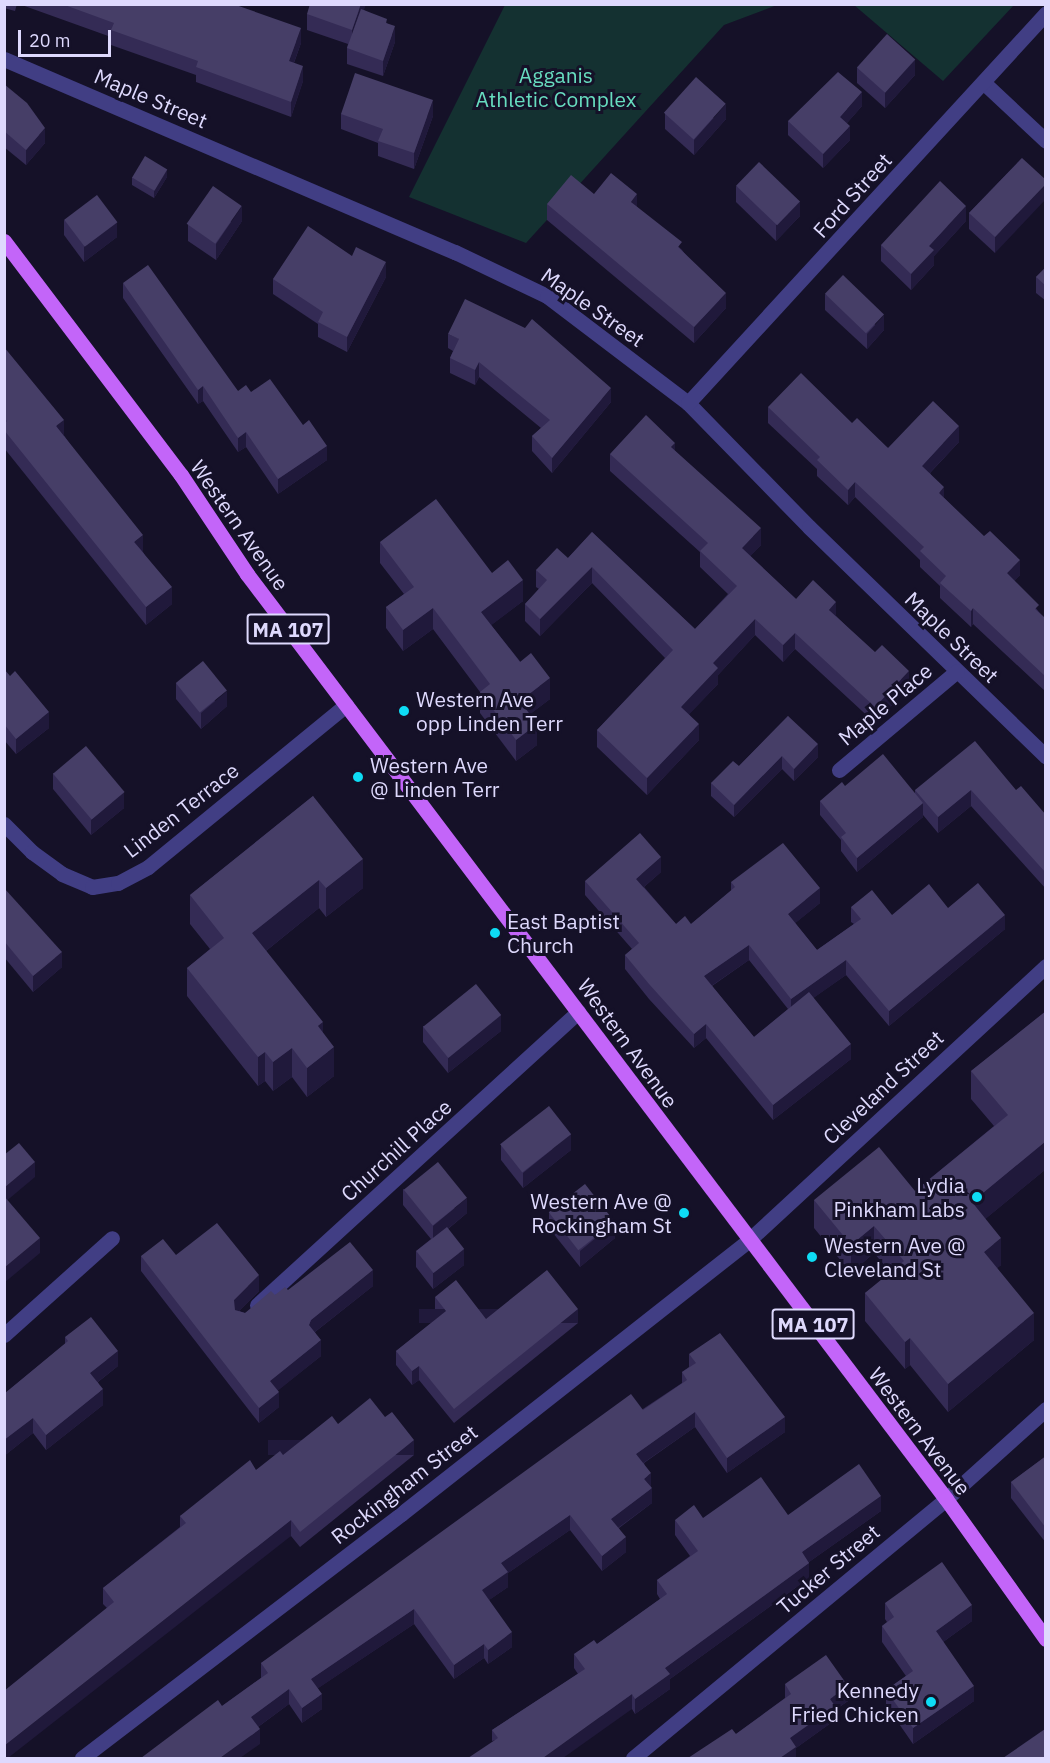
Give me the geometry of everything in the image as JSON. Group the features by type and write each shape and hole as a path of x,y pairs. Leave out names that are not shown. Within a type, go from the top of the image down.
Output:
{"main road":[{"name":"Western Avenue","path":"4,241 181,475 247,574 946,1498 1046,1639"}],"street":[{"name":"Ford Street","path":"688,403 1046,13"},
{"name":"Maple Street","path":"4,59 444,247 547,296 688,403 1046,757"},
{"path":"983,82 1046,141"},
{"name":"Maple Place","path":"839,770 957,671"},
{"name":"Linden Terrace","path":"4,824 32,852 62,874 92,887 118,883 147,867 346,705"},
{"name":"Cleveland Street","path":"749,1240 1046,966"},
{"name":"Churchill Place","path":"243,1319 579,1012"},
{"path":"4,1335 112,1238"},
{"name":"Rockingham Street","path":"82,1758 401,1514 749,1240"},
{"name":"Tucker Street","path":"633,1758 946,1498 1046,1408"}],"green space":[{"name":"Agganis Athletic Complex","path":"505,5 777,5 724,25 526,243 409,197"},
{"path":"854,5 1014,5 943,81"}],"building":[{"path":"62,4 233,4 301,28 289,61 303,66 291,102 196,67 198,61 111,30 114,23"},
{"path":"310,4 361,4 352,30 307,14"},
{"path":"361,9 387,19 386,23 395,26 383,61 347,48"},
{"path":"887,34 915,59 885,93 857,67"},
{"path":"838,72 862,92 840,117 850,126 823,154 788,121"},
{"path":"355,73 433,100 414,153 378,141 383,129 341,114"},
{"path":"696,77 726,104 694,139 664,113"},
{"path":"4,84 27,103 45,128 26,150 4,131"},
{"path":"145,156 167,169 154,191 132,177"},
{"path":"1022,158 1046,180 1046,184 995,237 969,213"},
{"path":"759,162 800,202 777,225 736,186"},
{"path":"611,173 637,194 631,202 682,242 678,247 726,293 694,327 547,204 571,175 594,194"},
{"path":"940,181 966,206 929,246 934,250 911,274 881,245"},
{"path":"213,186 242,206 215,244 187,224"},
{"path":"97,195 117,222 85,247 64,220"},
{"path":"308,226 352,256 356,247 386,262 347,337 318,322 323,312 273,279"},
{"path":"148,265 238,391 246,385 251,392 270,379 303,425 309,420 327,446 278,479 246,432 238,438 203,386 198,390 123,283"},
{"path":"1046,267 1046,286 1036,277"},
{"path":"843,275 884,315 866,333 825,294"},
{"path":"465,299 525,328 532,319 611,388 552,458 532,436 550,420 479,362 475,370 450,358 459,339 448,334"},
{"path":"4,347 64,420 56,426 143,535 134,542 172,587 146,607 4,430 4,423 7,421 4,419"},
{"path":"801,373 852,423 857,418 888,448 933,401 959,426 922,466 944,487 939,493 984,536 990,531 1020,560 1007,573 1039,605 1035,609 1046,619 1046,677 973,608 971,611 940,583 946,576 920,551 924,547 855,482 848,490 817,460 820,457 768,407"},
{"path":"646,415 675,443 671,447 761,528 742,548 796,599 813,580 836,602 829,610 875,652 882,645 909,671 875,707 795,633 783,645 755,619 713,663 718,668 681,707 699,724 647,778 597,730 673,650 592,567 540,619 525,604 547,580 536,570 557,548 568,558 592,532 695,629 737,586 700,551 708,543 610,454"},
{"path":"436,499 492,573 508,560 523,580 481,612 520,662 531,653 550,678 520,701 537,724 516,740 480,692 490,684 433,608 403,630 386,607 414,587 380,542"},
{"path":"203,661 227,691 200,713 176,683"},
{"path":"4,669 10,676 15,671 49,712 16,739 4,724"},
{"path":"788,716 818,744 794,769 782,756 734,805 711,783 733,761 739,766"},
{"path":"975,741 1016,790 1021,786 1046,815 1046,873 971,790 938,817 915,790"},
{"path":"86,746 125,792 92,820 53,774"},
{"path":"883,754 923,803 857,858 841,837 846,833 820,801 842,782 845,786"},
{"path":"313,796 363,859 326,888 319,880 252,933 323,1022 318,1026 334,1047 307,1068 292,1048 273,1062 265,1052 258,1057 187,968 224,938 190,895"},
{"path":"640,833 661,857 636,879 676,924 685,916 691,924 735,887 731,882 783,843 820,888 788,914 817,950 861,919 851,907 872,890 892,915 929,884 948,908 978,883 1005,915 889,1011 846,960 791,999 749,945 704,976 754,1037 809,992 851,1044 773,1105 706,1024 694,1034 649,984 625,955 639,943 585,881"},
{"path":"4,888 62,952 33,976 4,941"},
{"path":"476,984 501,1015 448,1058 423,1027"},
{"path":"1046,1011 1046,1141 972,1202 1001,1238 984,1252 1034,1313 948,1384 910,1338 905,1342 865,1293 904,1261 874,1226 851,1245 814,1200 879,1147 915,1191 1008,1115 971,1071"},
{"path":"549,1106 571,1134 522,1173 500,1144"},
{"path":"19,1143 35,1162 4,1188 4,1155"},
{"path":"438,1162 467,1198 433,1225 404,1190"},
{"path":"585,1184 615,1222 578,1250 549,1212"},
{"path":"4,1196 40,1238 4,1268"},
{"path":"217,1223 259,1275 234,1300 235,1310 245,1313 271,1291 275,1295 285,1287 288,1290 350,1242 373,1270 311,1320 309,1325 321,1340 270,1381 279,1392 259,1408 141,1256 163,1239 176,1255"},
{"path":"447,1227 464,1249 434,1273 416,1251"},
{"path":"547,1270 578,1309 454,1409 419,1366 412,1371 396,1351 446,1311 435,1297 456,1280 486,1319"},
{"path":"91,1317 118,1351 90,1373 103,1389 46,1435 33,1418 4,1440 4,1394 68,1341 65,1337"},
{"path":"720,1333 785,1417 727,1458 695,1412 636,1454 651,1473 644,1479 652,1488 611,1519 626,1537 602,1556 570,1515 501,1563 508,1572 482,1590 512,1632 488,1650 484,1644 454,1665 414,1609 311,1679 322,1694 302,1708 289,1689 251,1717 260,1729 220,1758 141,1758 218,1700 222,1706 268,1673 261,1663 631,1394 643,1410 687,1380 682,1372 696,1363 689,1354"},
{"path":"370,1398 385,1417 392,1412 414,1440 300,1532 291,1520 4,1746 4,1691 114,1602 103,1588 186,1523 180,1516 250,1460 256,1470 280,1451 283,1455 332,1416 338,1424"},
{"path":"1046,1456 1046,1528 1011,1482"},
{"path":"859,1464 881,1496 802,1552 809,1563 665,1668 670,1674 635,1699 632,1694 543,1758 468,1758 498,1738 492,1730 585,1669 574,1654 594,1640 597,1644 667,1594 657,1580 698,1551 675,1520 694,1505 703,1518 761,1477 788,1515"},
{"path":"942,1562 972,1605 936,1631 974,1686 913,1728 886,1690 913,1671 882,1626 894,1617 885,1603"},
{"path":"826,1655 848,1686 830,1699 835,1706 790,1738 796,1747 780,1758 688,1758 732,1729 736,1734 791,1694 785,1684"},
{"path":"1045,1729 1046,1758 1003,1758"}],"place":[{"name":"Western Ave opp Linden Terr","path":"404,711"},
{"name":"Western Ave @ Linden Terr","path":"358,777"},
{"name":"East Baptist Church","path":"495,933"},
{"name":"Lydia Pinkham Labs","path":"977,1197"},
{"name":"Western Ave @ Rockingham St","path":"684,1213"},
{"name":"Western Ave @ Cleveland St","path":"812,1257"},
{"name":"Kennedy Fried Chicken","path":"931,1702"}]}
